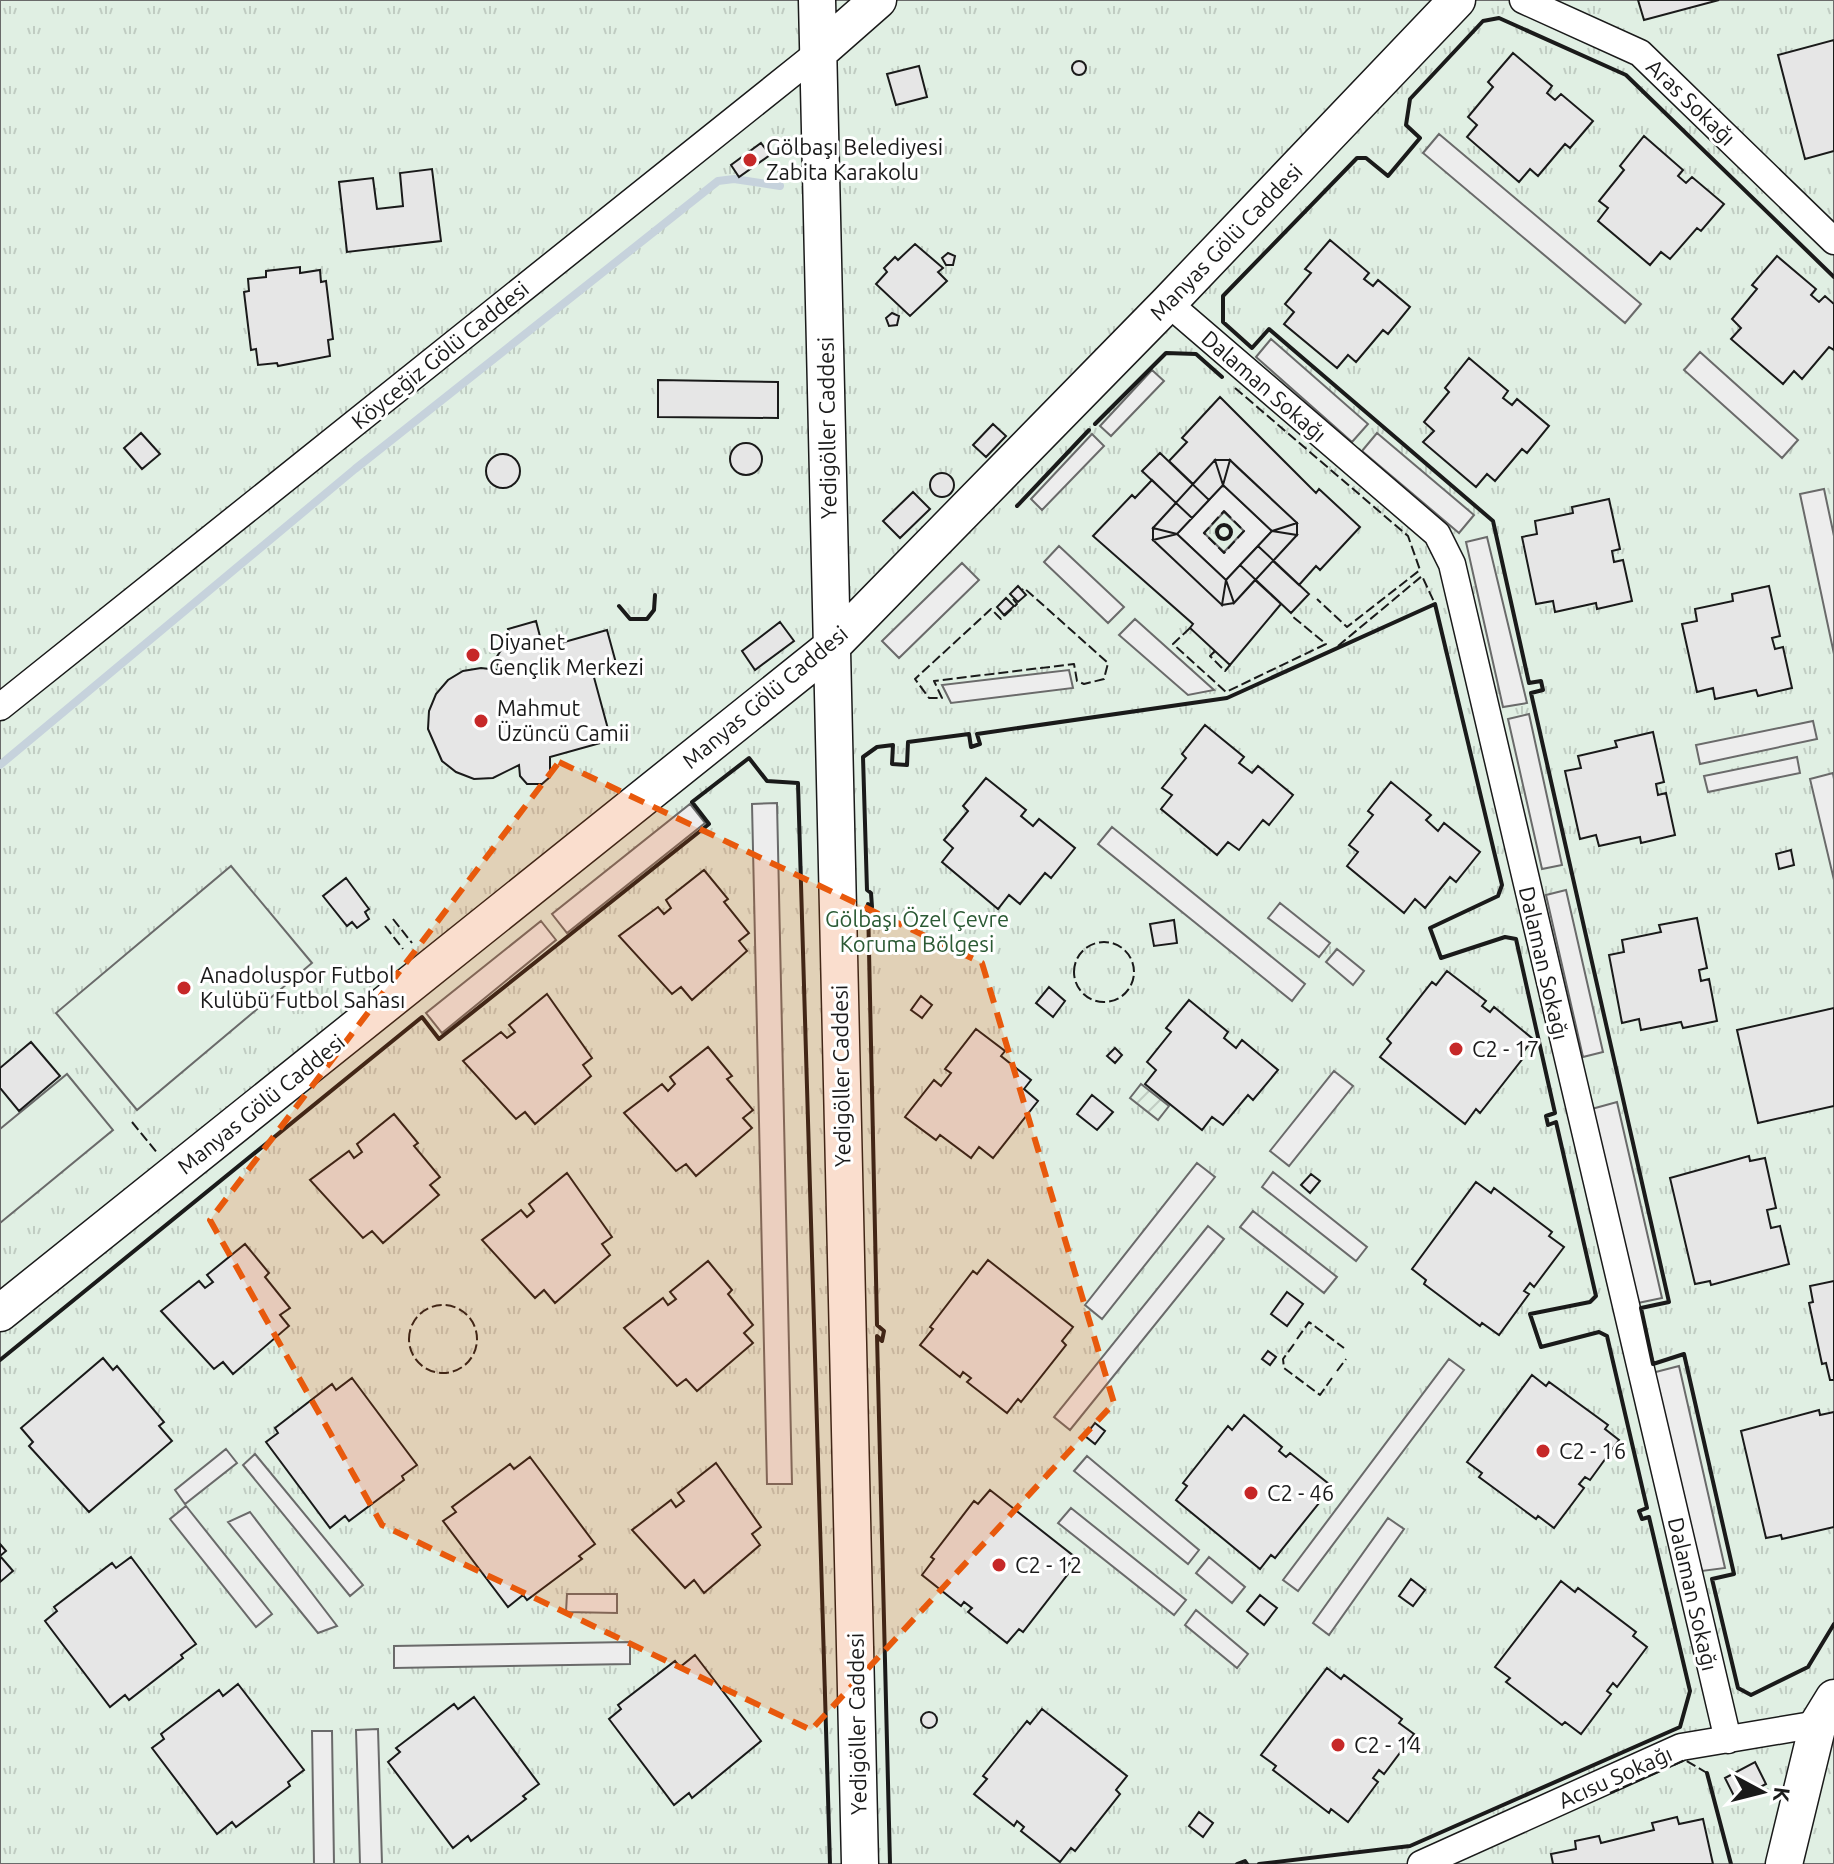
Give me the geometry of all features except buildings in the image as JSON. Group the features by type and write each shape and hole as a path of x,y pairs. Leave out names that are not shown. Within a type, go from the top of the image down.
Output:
{"street":[{"name":"Yedigöller Caddesi","path":"817,0 860,1864"},
{"name":"Köyceğiz Gölü Caddesi","path":"0,707 820,51 878,0"},
{"name":"Manyas Gölü Caddesi","path":"0,1313 830,648 1168,303 1457,0"},
{"name":"Aras Sokağı","path":"1523,0 1640,53 1834,241"},
{"name":"Dalaman Sokağı","path":"1168,303 1437,534 1446,548 1462,598 1728,1740"},
{"name":"Acısu Sokağı","path":"1421,1864 1681,1747 1728,1740 1826,1711"},
{"path":"1784,1864 1826,1711"}],"highlighted area":[{"path":"559,762 982,963 1114,1403 811,1730 382,1525 210,1220"}],"green space":[{"name":"Gölbaşı Özel Çevre Koruma Bölgesi","path":"0,0 1834,0 1834,1864 0,1864"},
{"name":"Anadoluspor Futbol Kulübü Futbol Sahası","path":"231,866 312,963 137,1110 56,1013"},
{"path":"67,1074 113,1130 0,1223 0,1129"},
{"path":"1141,1084 1169,1106 1158,1120 1130,1098"}],"shaded area":[{"path":"1439,134 1641,304 1625,323 1423,153"},
{"path":"1271,339 1368,424 1352,442 1256,357"},
{"path":"1700,352 1798,440 1782,458 1684,370"},
{"path":"1152,370 1164,381 1111,436 1100,426"},
{"path":"1377,433 1474,515 1459,533 1362,451"},
{"path":"1092,434 1104,446 1042,510 1031,499"},
{"path":"1223,485 1272,531 1226,580 1177,534","holes":["1224,512 1244,531 1224,552 1204,533"]},
{"path":"1824,489 1834,536 1834,654 1800,494"},
{"path":"1487,537 1527,703 1503,707 1466,542"},
{"path":"1059,546 1124,607 1108,623 1044,562"},
{"path":"962,563 979,580 899,658 882,641"},
{"path":"1135,619 1214,690 1188,695 1119,635"},
{"path":"1069,670 1073,688 951,703 942,685"},
{"path":"1529,714 1562,865 1542,869 1508,719"},
{"path":"1813,721 1817,739 1700,764 1696,745"},
{"path":"1797,757 1800,773 1708,792 1704,776"},
{"path":"1833,773 1834,779 1834,880 1810,779"},
{"path":"777,803 792,1484 767,1484 752,804"},
{"path":"690,804 705,823 567,933 552,914"},
{"path":"1112,827 1305,984 1292,1001 1098,844"},
{"path":"1566,890 1603,1052 1583,1057 1546,895"},
{"path":"1280,903 1330,943 1319,957 1268,918"},
{"path":"541,921 556,940 442,1033 426,1013"},
{"path":"1337,949 1364,971 1353,985 1326,962"},
{"path":"1334,1071 1353,1086 1289,1166 1270,1151"},
{"path":"1617,1102 1662,1298 1633,1304 1588,1110"},
{"path":"1197,1163 1215,1177 1102,1319 1085,1305"},
{"path":"1273,1172 1367,1247 1356,1261 1262,1187"},
{"path":"1253,1211 1337,1277 1324,1293 1240,1227"},
{"path":"1208,1226 1224,1239 1070,1430 1054,1417"},
{"path":"1449,1359 1464,1370 1298,1591 1283,1580"},
{"path":"1679,1366 1725,1568 1702,1571 1648,1374"},
{"path":"226,1449 237,1463 185,1504 175,1490"},
{"path":"255,1454 363,1585 350,1596 243,1465"},
{"path":"1087,1456 1199,1550 1188,1564 1074,1471"},
{"path":"186,1506 272,1614 256,1627 170,1519"},
{"path":"1071,1508 1186,1600 1174,1615 1058,1523"},
{"path":"250,1512 337,1626 318,1633 228,1522"},
{"path":"1388,1518 1404,1529 1329,1635 1313,1623"},
{"path":"1209,1557 1245,1587 1232,1603 1196,1573"},
{"path":"567,1594 617,1594 617,1613 566,1612"},
{"path":"1196,1610 1248,1654 1237,1668 1185,1625"},
{"path":"630,1642 630,1664 394,1668 394,1646"},
{"path":"378,1729 382,1864 360,1864 356,1730"},
{"path":"312,1731 332,1731 334,1864 314,1864"}],"waterway":[{"path":"0,765 355,469 718,181 734,179 780,186"}],"fence":[{"path":"1235,388 1408,536 1420,570 1347,627 1317,599"},
{"path":"1224,511 1244,531 1224,553 1204,533 1224,511"},
{"path":"1338,646 1422,576 1435,604"},
{"path":"1013,599 1017,604 1001,619 991,609 915,679 929,698 942,698 934,681 1074,664 1077,681 1084,684 1104,679 1108,663 1024,588 1022,590"},
{"path":"1190,628 1173,644 1226,692 1326,644 1292,616"},
{"path":"1215,651 1210,656 1225,671 1230,665"},
{"path":"393,919 412,943"},
{"path":"385,926 403,949"},
{"path":"1104,942 1125,951 1134,972 1125,993 1104,1002 1083,993 1074,972 1083,951 1104,942"},
{"path":"132,1122 158,1154"},
{"path":"436,1305 450,1305 462,1310 472,1320 477,1339 472,1358 462,1368 450,1373 436,1373 424,1368 414,1358 409,1346 409,1332 414,1320 424,1310 436,1305"},
{"path":"1297,1339 1309,1322 1344,1348"},
{"path":"1294,1344 1283,1359 1284,1368 1320,1395 1332,1378"},
{"path":"1337,1371 1346,1359"},
{"path":"1610,1793 1685,1760 1707,1773"}],"wall":[{"path":"1834,277 1626,75 1499,18 1483,21 1410,99 1406,125 1420,138 1388,176 1366,158 1357,158 1223,296 1223,322 1252,348 1269,329 1493,521 1529,683 1541,681 1543,690 1531,693 1669,1302 1641,1308 1653,1364 1684,1354 1734,1574 1712,1579 1738,1688 1751,1695 1808,1667 1834,1624"},
{"path":"1095,424 1166,353 1196,354 1222,377"},
{"path":"1017,506 1089,430"},
{"path":"1224,525 1231,532 1224,539 1217,532 1224,525"},
{"path":"619,606 630,619 647,619 654,610 655,595"},
{"path":"890,1864 877,1336 882,1341 884,1331 877,1325 868,904 872,907 871,893 867,890 863,757 877,747 893,745 892,764 907,765 908,742 969,734 971,747 980,744 977,734 1227,698 1435,604 1502,885 1498,896 1430,928 1441,958 1505,937 1516,939 1555,1113 1546,1116 1548,1125 1556,1122 1596,1296 1590,1302 1530,1314 1541,1347 1599,1332 1607,1336 1647,1508 1639,1511 1642,1519 1649,1517 1690,1691 1680,1727 1410,1846 1259,1864"},
{"path":"0,1360 422,1017 439,1039 709,824 692,802 749,758 767,781 798,783 830,1864"},
{"path":"1707,1773 1731,1864"},
{"path":"1237,1864 1245,1861 1247,1864"}],"place":[{"name":"Gölbaşı Belediyesi Zabita Karakolu","path":"750,160"},
{"name":"Diyanet Gençlik Merkezi","path":"473,655"},
{"name":"Mahmut Üzüncü Camii","path":"481,721"},
{"name":"Anadoluspor Futbol Kulübü Futbol Sahası","path":"184,988"},
{"name":"C2 - 17","path":"1456,1049"},
{"name":"C2 - 16","path":"1543,1451"},
{"name":"C2 - 46","path":"1251,1493"},
{"name":"C2 - 12","path":"999,1565"},
{"name":"C2 - 14","path":"1338,1745"}]}
